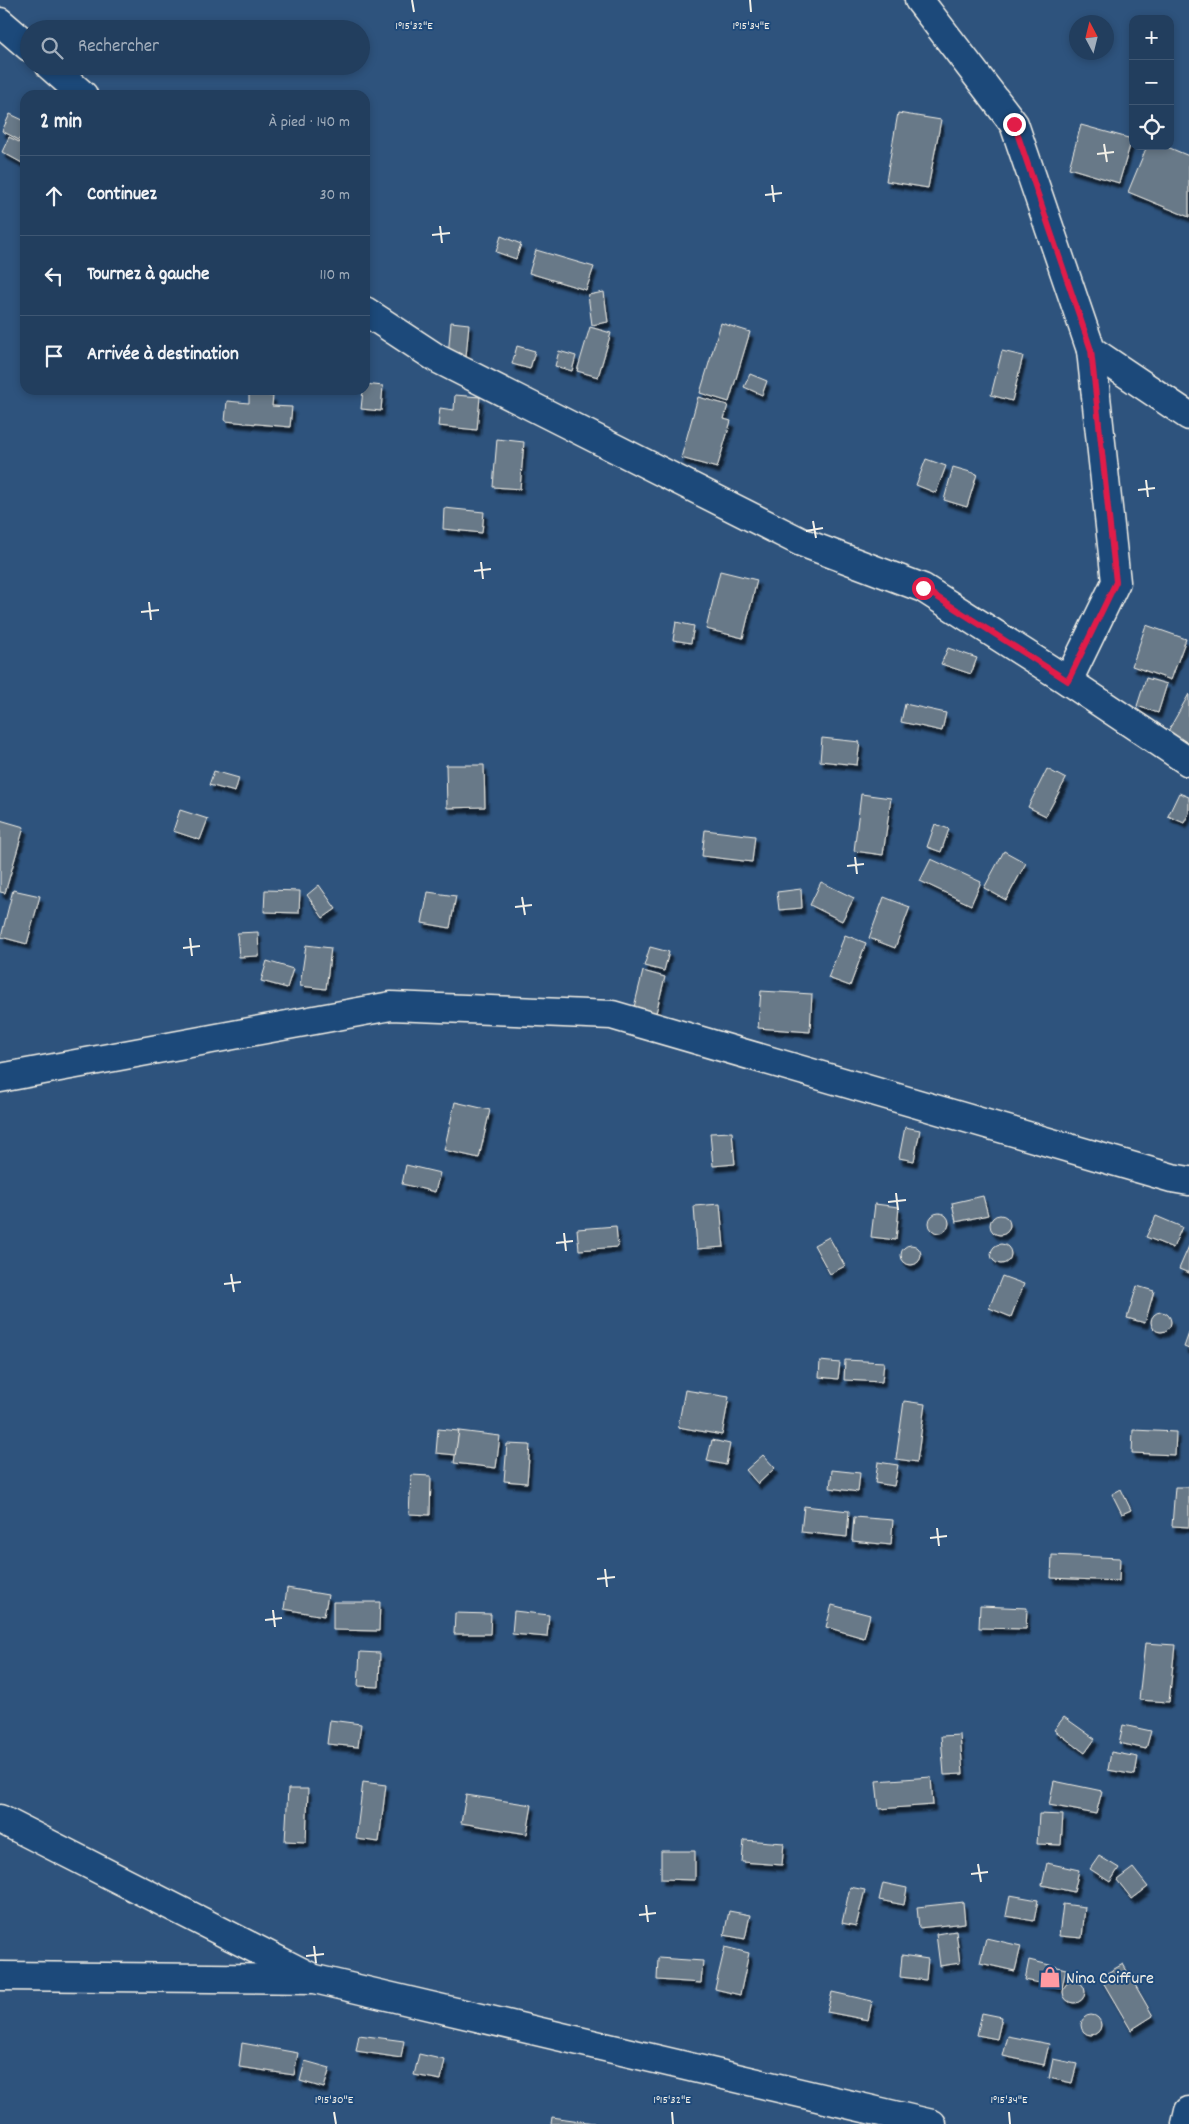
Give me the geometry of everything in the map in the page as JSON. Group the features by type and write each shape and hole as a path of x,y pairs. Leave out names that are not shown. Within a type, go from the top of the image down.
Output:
{"street":[{"path":"926,5 1014,124 1091,350 1116,582 1068,681"},
{"path":"0,22 20,39"},
{"path":"60,75 77,90"},
{"path":"370,314 438,359 792,538 923,588 1068,681 1189,762"},
{"path":"1091,350 1189,416"},
{"path":"0,1078 391,1006 612,1015 954,1116 1172,1178 1189,1181"},
{"path":"0,1819 315,1979"},
{"path":"0,1976 315,1979 932,2124"},
{"path":"1186,2124 1189,2111"}],"building":[{"path":"898,113 941,120 928,188 886,181"},
{"path":"10,114 20,119 19,140 2,131"},
{"path":"1081,125 1129,138 1129,149 1119,183 1069,168"},
{"path":"9,137 20,142 20,162 2,152"},
{"path":"1145,150 1174,150 1189,156 1189,217 1128,192"},
{"path":"501,236 521,244 516,259 496,252"},
{"path":"536,250 594,267 586,290 529,273"},
{"path":"604,292 608,322 592,325 588,295"},
{"path":"451,322 469,324 466,357 448,356"},
{"path":"721,323 750,332 729,402 700,393"},
{"path":"590,327 611,333 598,377 577,371"},
{"path":"517,346 535,351 530,369 512,364"},
{"path":"559,351 576,356 572,371 555,366"},
{"path":"1002,351 1023,356 1012,401 991,395"},
{"path":"750,374 767,381 762,395 744,387"},
{"path":"370,385 383,386 381,411 361,409 362,395 370,395"},
{"path":"249,395 273,396 272,406 292,407 290,427 225,421 227,401 249,403"},
{"path":"455,395 480,397 477,430 438,426 440,408 454,410"},
{"path":"698,397 728,405 724,419 731,421 717,468 681,458"},
{"path":"497,439 524,442 520,489 493,487"},
{"path":"926,459 946,466 936,493 916,485"},
{"path":"953,467 977,474 967,507 944,500"},
{"path":"444,508 484,512 482,533 443,529"},
{"path":"720,571 757,580 743,638 706,629"},
{"path":"676,622 694,626 691,643 673,640"},
{"path":"1146,625 1186,639 1171,680 1132,666"},
{"path":"948,648 977,658 971,674 941,664"},
{"path":"1146,678 1167,684 1158,713 1137,706"},
{"path":"1189,694 1189,744 1167,733"},
{"path":"905,704 946,713 942,731 901,722"},
{"path":"822,738 860,742 857,765 820,761"},
{"path":"446,765 484,765 485,807 447,808"},
{"path":"1047,769 1066,779 1046,816 1028,807"},
{"path":"214,771 239,778 235,792 209,785"},
{"path":"1179,793 1189,797 1189,813 1184,823 1168,816"},
{"path":"861,794 891,798 883,855 854,851"},
{"path":"180,810 208,819 200,840 173,831"},
{"path":"0,820 24,827 5,893 0,892"},
{"path":"935,824 949,829 941,852 927,847"},
{"path":"705,830 755,836 752,862 702,856"},
{"path":"1004,851 1026,863 1006,900 984,888"},
{"path":"931,859 981,882 971,905 920,881"},
{"path":"821,882 854,898 842,921 810,905"},
{"path":"319,885 336,909 323,918 307,895"},
{"path":"801,889 802,908 779,910 777,892"},
{"path":"13,890 40,896 27,944 1,937"},
{"path":"265,890 300,891 299,913 264,912"},
{"path":"428,892 456,896 450,928 422,923"},
{"path":"884,897 910,907 895,948 869,938"},
{"path":"258,932 259,956 239,957 237,933"},
{"path":"845,935 866,943 850,986 828,978"},
{"path":"306,945 331,948 326,989 300,986"},
{"path":"650,947 669,952 664,971 644,966"},
{"path":"267,961 293,969 287,988 261,981"},
{"path":"643,971 665,977 656,1013 634,1007"},
{"path":"761,991 812,994 810,1032 758,1028"},
{"path":"455,1102 490,1110 479,1158 444,1150"},
{"path":"905,1127 920,1130 914,1161 899,1158"},
{"path":"732,1132 735,1164 713,1166 710,1133"},
{"path":"406,1165 440,1173 435,1192 402,1184"},
{"path":"983,1196 988,1215 956,1222 952,1203"},
{"path":"720,1204 724,1247 697,1249 694,1206"},
{"path":"875,1204 899,1207 896,1240 871,1237"},
{"path":"935,1213 943,1213 949,1219 949,1227 943,1233 935,1233 929,1227 929,1219"},
{"path":"996,1215 1004,1215 1010,1221 1010,1229 1004,1235 996,1235 990,1229 990,1221"},
{"path":"1156,1216 1182,1227 1173,1248 1146,1237"},
{"path":"616,1226 618,1247 579,1250 577,1229"},
{"path":"829,1237 845,1266 830,1274 814,1245"},
{"path":"997,1244 1005,1244 1011,1250 1011,1258 1005,1264 997,1264 991,1258 991,1250"},
{"path":"907,1245 915,1245 921,1251 921,1259 915,1265 907,1265 901,1259 901,1251"},
{"path":"1189,1246 1189,1273 1179,1269"},
{"path":"1002,1276 1024,1284 1011,1317 989,1308"},
{"path":"1137,1286 1154,1291 1145,1323 1127,1318"},
{"path":"1157,1312 1165,1312 1171,1318 1171,1326 1165,1332 1157,1332 1151,1326 1151,1318"},
{"path":"1189,1333 1189,1349 1184,1347"},
{"path":"845,1360 884,1362 882,1382 844,1380"},
{"path":"820,1361 840,1363 838,1379 819,1377"},
{"path":"685,1390 729,1397 722,1435 678,1427"},
{"path":"904,1401 925,1404 917,1462 896,1459"},
{"path":"438,1429 459,1431 456,1455 436,1453"},
{"path":"1133,1430 1176,1432 1175,1455 1132,1453"},
{"path":"459,1431 500,1436 496,1468 454,1463"},
{"path":"712,1440 730,1444 726,1465 707,1461"},
{"path":"507,1444 530,1445 527,1483 504,1481"},
{"path":"763,1455 775,1468 758,1484 746,1470"},
{"path":"878,1462 898,1465 894,1486 875,1483"},
{"path":"832,1470 860,1473 858,1492 830,1488"},
{"path":"411,1475 431,1476 430,1515 409,1514"},
{"path":"1175,1487 1189,1487 1189,1527 1172,1526"},
{"path":"1121,1489 1131,1510 1122,1514 1112,1494"},
{"path":"804,1506 849,1511 847,1537 801,1532"},
{"path":"854,1517 893,1520 891,1545 852,1541"},
{"path":"1052,1555 1120,1558 1119,1581 1051,1578"},
{"path":"287,1588 328,1595 324,1616 284,1609"},
{"path":"333,1602 380,1602 379,1631 333,1630"},
{"path":"832,1605 870,1615 864,1638 826,1627"},
{"path":"980,1606 1027,1608 1026,1629 979,1628"},
{"path":"514,1611 549,1615 547,1637 512,1634"},
{"path":"455,1613 491,1614 490,1634 454,1634"},
{"path":"1145,1643 1175,1645 1169,1702 1139,1700"},
{"path":"360,1652 380,1653 379,1687 358,1686"},
{"path":"1064,1717 1095,1739 1085,1753 1054,1730"},
{"path":"330,1720 361,1724 358,1747 327,1744"},
{"path":"1123,1725 1151,1731 1146,1749 1119,1743"},
{"path":"960,1735 963,1774 944,1775 941,1736"},
{"path":"1111,1752 1138,1757 1135,1775 1108,1770"},
{"path":"931,1777 933,1805 879,1809 876,1781"},
{"path":"1054,1781 1102,1791 1096,1814 1049,1805"},
{"path":"363,1782 386,1785 379,1842 356,1839"},
{"path":"288,1789 308,1789 306,1842 285,1841"},
{"path":"466,1795 532,1805 527,1834 461,1823"},
{"path":"1039,1814 1063,1815 1061,1845 1037,1844"},
{"path":"744,1840 784,1843 782,1865 742,1862"},
{"path":"661,1851 695,1851 695,1880 661,1879"},
{"path":"1099,1856 1119,1868 1110,1882 1090,1869"},
{"path":"1047,1863 1079,1870 1074,1892 1042,1885"},
{"path":"1133,1868 1148,1887 1132,1899 1117,1880"},
{"path":"883,1883 907,1888 904,1905 879,1900"},
{"path":"850,1887 865,1890 856,1926 842,1923"},
{"path":"1010,1895 1038,1900 1034,1921 1006,1916"},
{"path":"963,1902 965,1923 919,1928 917,1907"},
{"path":"1063,1904 1085,1907 1082,1938 1059,1936"},
{"path":"729,1911 750,1915 745,1939 724,1935"},
{"path":"956,1931 960,1963 940,1966 936,1934"},
{"path":"986,1938 1021,1946 1015,1971 980,1963"},
{"path":"725,1947 749,1953 740,1995 715,1989"},
{"path":"902,1955 928,1959 926,1980 900,1977"},
{"path":"658,1958 703,1961 701,1983 657,1980"},
{"path":"1029,1960 1066,1969 1062,1988 1025,1980"},
{"path":"1123,1964 1153,2016 1131,2030 1100,1977"},
{"path":"1074,1981 1082,1984 1085,1992 1082,2000 1074,2003 1066,2000 1063,1992 1066,1984"},
{"path":"832,1992 872,2001 868,2020 827,2012"},
{"path":"982,2013 1002,2017 997,2039 977,2035"},
{"path":"1091,2015 1098,2018 1101,2025 1098,2032 1091,2035 1084,2032 1081,2025 1084,2018"},
{"path":"359,2035 404,2041 401,2058 356,2051"},
{"path":"1008,2036 1049,2044 1044,2065 1003,2056"},
{"path":"242,2043 298,2053 294,2075 239,2067"},
{"path":"419,2054 445,2060 441,2080 414,2075"},
{"path":"1053,2059 1077,2064 1072,2083 1049,2078"},
{"path":"305,2061 330,2068 324,2088 300,2081"},
{"path":"552,2117 594,2123 551,2124"}],"place":[{"name":"Nina Coiffure","path":"1050,1977"}],"route":[{"path":"923,588 1068,681 1116,582 1091,350 1014,124"}]}
